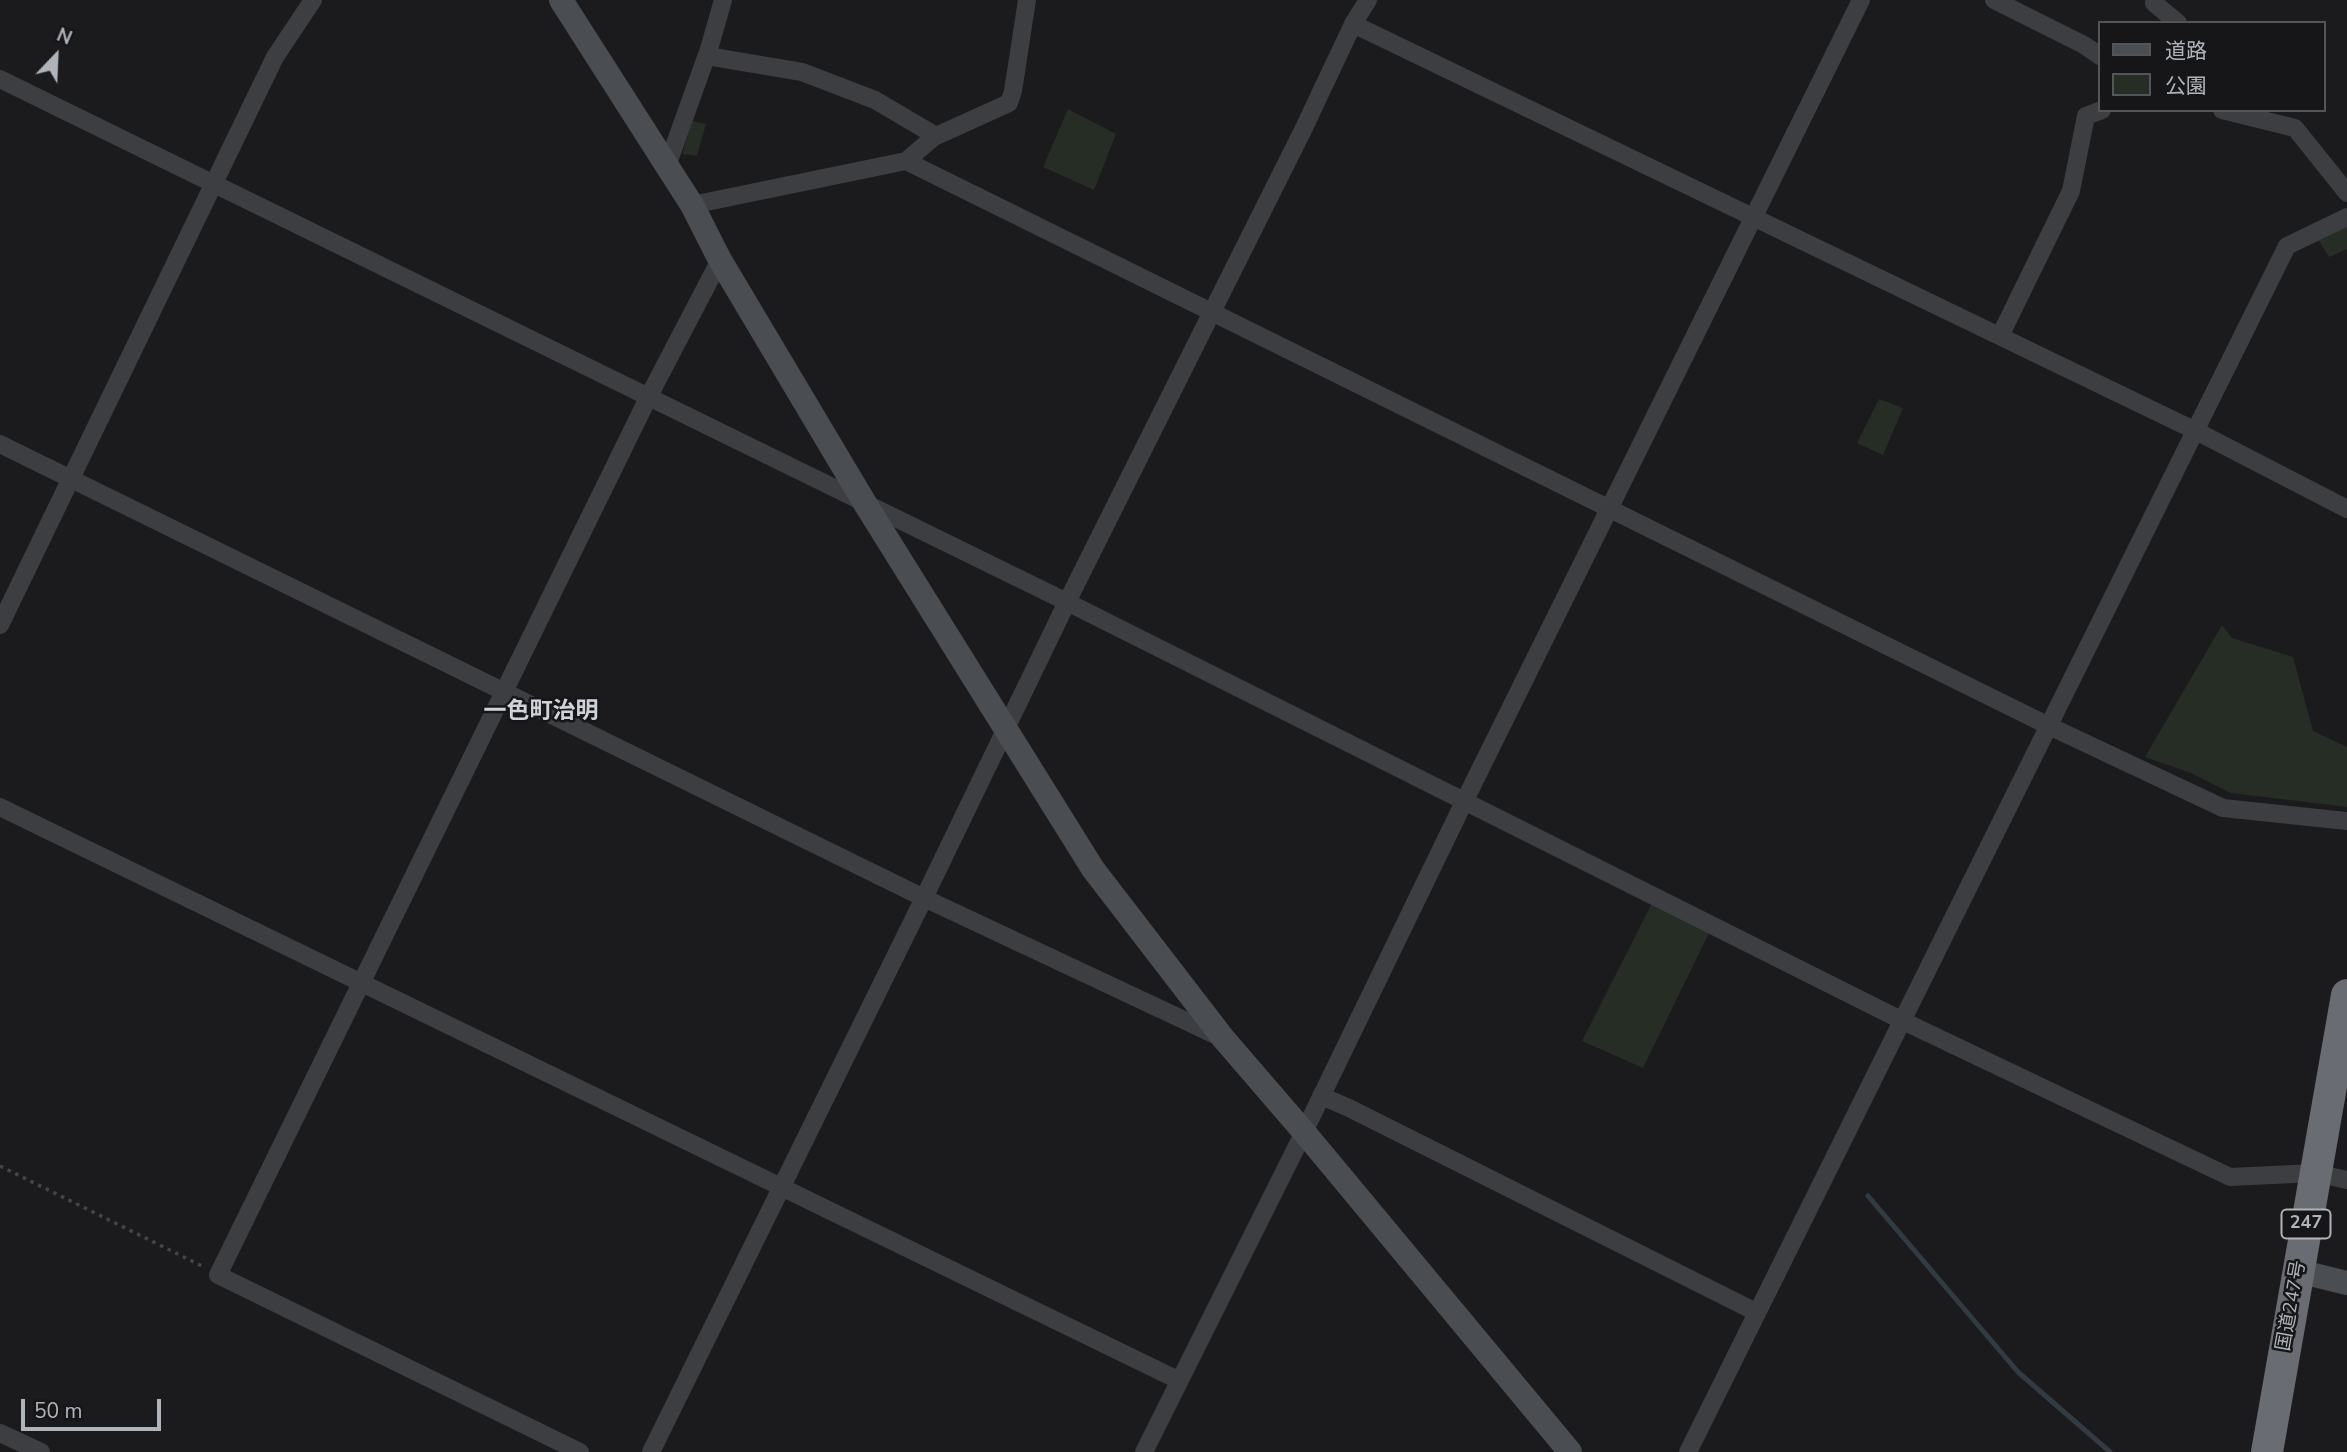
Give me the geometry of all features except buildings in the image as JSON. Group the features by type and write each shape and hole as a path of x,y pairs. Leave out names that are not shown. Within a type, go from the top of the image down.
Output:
{"highway":[{"name":"国道247号","path":"2267,1452 2347,995"}],"street":[{"path":"0,625 275,57 313,0"},
{"path":"561,0 692,205 720,260 866,505 1093,869 1223,1038 1570,1452"},
{"path":"667,166 707,56 723,0"},
{"path":"692,205 906,161 936,136 1009,103 1027,0"},
{"path":"651,1452 1067,601 1353,24 1368,0"},
{"path":"1144,1452 1861,0"},
{"path":"1994,0 2098,55"},
{"path":"2156,0 2154,2 2176,21"},
{"path":"1353,24 2196,431 2347,509"},
{"path":"707,56 802,72 875,100 936,136"},
{"path":"0,79 1067,601 1903,1021 2230,1177 2315,1173 2347,1180"},
{"path":"2000,336 2071,191 2086,116 2098,112"},
{"path":"2230,112 2295,128 2347,193"},
{"path":"906,161 2049,726 2223,807 2347,821"},
{"path":"1688,1452 2287,246 2347,217"},
{"path":"580,1452 218,1275 649,396 720,260"},
{"path":"0,444 924,898 1223,1038"},
{"path":"0,807 1178,1380"},
{"path":"1321,1096 1455,1160 1756,1312"},
{"path":"2298,1271 2347,1283"},
{"path":"0,1433 41,1452"}],"path":[{"path":"0,1166 218,1275"}],"green space":[{"path":"1068,109 1116,134 1094,190 1043,167"},
{"path":"692,121 706,124 697,156 682,154"},
{"path":"2347,221 2347,249 2329,257 2314,233"},
{"path":"1879,399 1903,408 1883,455 1857,443"},
{"path":"2222,625 2232,638 2293,657 2313,731 2347,747 2347,807 2231,793 2191,773 2145,757"},
{"path":"1652,903 1709,933 1643,1068 1582,1041"}],"waterway":[{"path":"1868,1196 2018,1372 2110,1452"}],"district":[{"name":"一色町治明","path":"541,712"}]}
